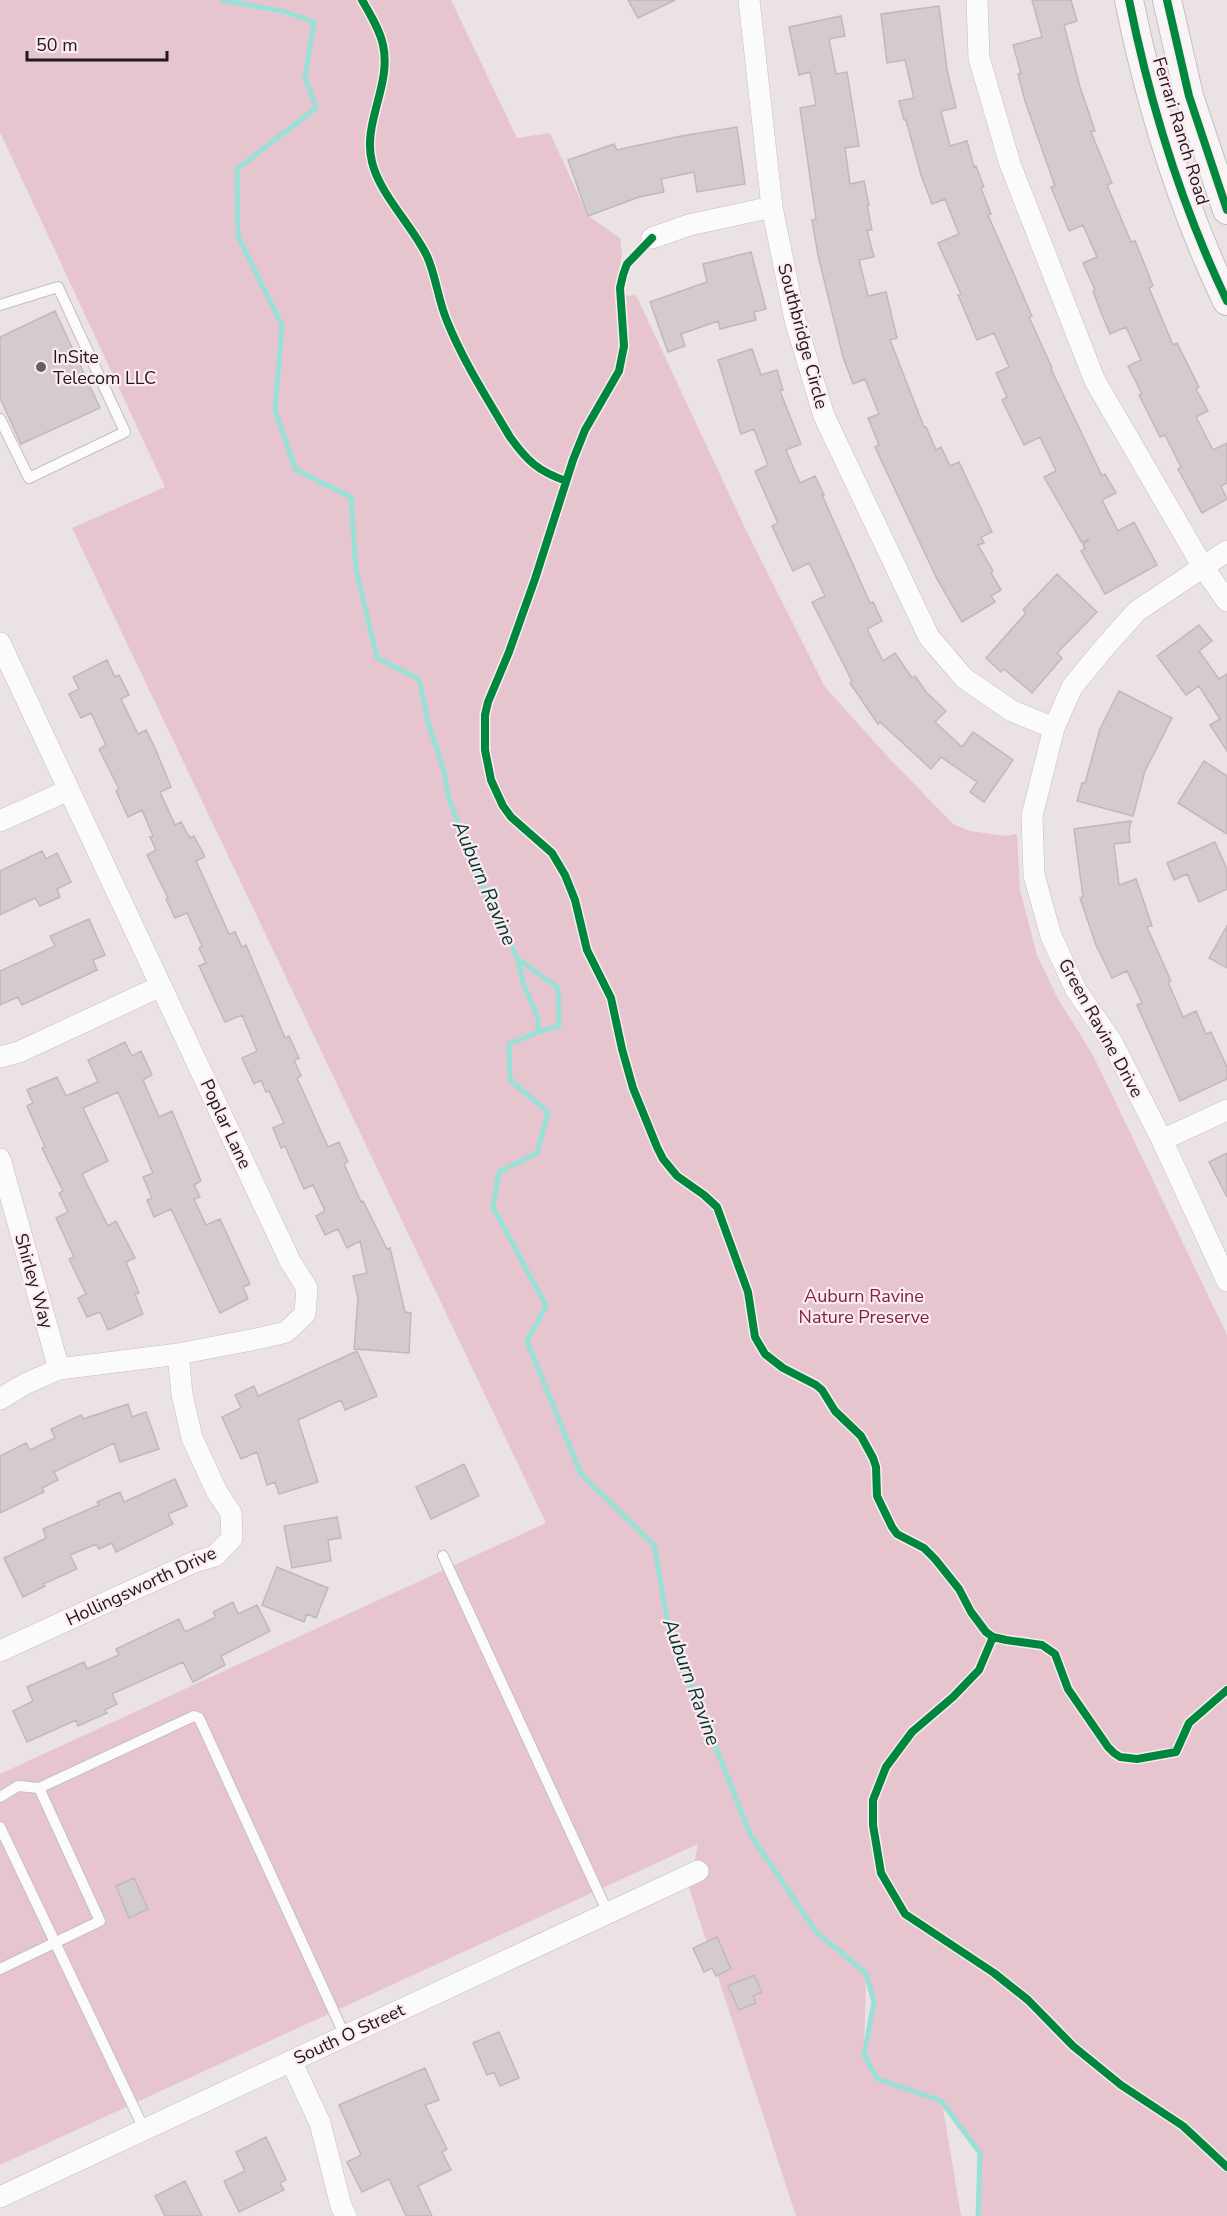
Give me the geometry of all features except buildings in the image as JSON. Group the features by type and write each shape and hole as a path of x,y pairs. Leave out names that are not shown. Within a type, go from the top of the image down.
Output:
{"main road":[{"name":"Ferrari Ranch Road","path":"1130,0 1146,78 1170,160 1227,301"},
{"name":"Ferrari Ranch Road","path":"1167,0 1189,96 1227,210"}],"street":[{"name":"Southbridge Circle","path":"749,0 772,207 795,320 824,416 929,637 964,678 1012,711 1054,728"},
{"path":"977,0 979,58 1010,164 1095,381 1203,567 1227,602"},
{"path":"652,238 689,225 772,207"},
{"name":"Green Ravine Drive","path":"1227,551 1137,611 1072,687 1054,728 1032,816 1034,875 1051,936 1076,990 1112,1042 1162,1140 1227,1281"},
{"name":"Poplar Lane","path":"0,643 290,1261 307,1288 305,1314 286,1332 178,1354 59,1369 25,1384 0,1399"},
{"path":"0,821 69,790"},
{"path":"0,1057 19,1052 161,986"},
{"path":"1162,1140 1227,1110"},
{"name":"Shirley Way","path":"0,1159 59,1369"},
{"name":"Hollingsworth Drive","path":"0,1651 194,1562 215,1556 232,1538 231,1513 217,1492 192,1438 182,1394 178,1354"},
{"name":"South O Street","path":"0,2197 698,1871"},
{"path":"291,2061 320,2123 346,2216"}],"lane":[{"path":"0,305 58,287 125,432 29,478 0,418"},
{"path":"443,1556 608,1913"},
{"path":"0,1797 18,1786 39,1788 194,1716 199,1718 345,2036"},
{"path":"0,1969 98,1923 100,1917 39,1788"},
{"path":"0,1827 144,2129"}],"green space":[{"name":"Auburn Ravine Nature Preserve","path":"0,0 451,0 517,138 550,133 588,216 620,238 622,254 617,278 627,296 636,295 745,528 825,687 953,824 970,831 1006,836 1017,834 1020,890 1037,955 1057,997 1093,1055 1227,1335 1227,2216 978,2216 980,2153 942,2102 961,2216 796,2216 689,1888 698,1844 0,2165 0,1774 546,1523 72,528 165,487 0,132","holes":["239,5 286,12 308,20","866,1975 874,2002 864,2050"]}],"waterway":[{"name":"Auburn Ravine","path":"222,0 286,12 314,22 305,77 316,108 237,169 238,236 282,325 275,411 296,470 351,497 356,569 377,658 419,679 428,722 444,771 449,799 487,897 518,959 558,988 559,1026 509,1044 510,1080 548,1112 537,1153 499,1172 493,1207 546,1306 527,1341 581,1474 654,1545 669,1628 750,1834 817,1933 866,1973 874,2002 864,2055 878,2079 941,2101 980,2153 978,2216"},
{"path":"518,959 523,983 538,1018 538,1032"}],"cycle path":[{"path":"362,0 380,34 385,60 384,75 371,133 370,147 376,174 389,198 421,244 433,272 453,336 510,437 534,464 566,481"},
{"path":"1129,0 1157,116 1181,191 1227,301"},
{"path":"1167,0 1189,96 1227,210"},
{"path":"652,238 627,264 623,275 620,288 624,346 619,371 585,430 573,460 535,579 488,702 485,715 485,750 491,780 503,806 511,817 552,853 565,875 575,900 587,950 611,998 633,1088 657,1147 663,1159 677,1176 717,1207 748,1292 755,1337 765,1354 783,1368 822,1390 835,1411 861,1436 876,1467 877,1496 897,1534 924,1548 935,1559 959,1589 971,1612 986,1632 993,1637 1042,1645 1055,1654 1068,1689 1108,1747 1120,1757 1137,1759 1176,1752 1189,1723 1227,1690"},
{"path":"993,1637 979,1670 953,1697 912,1732 886,1767 873,1800 873,1825 881,1873 905,1914 994,1973 1028,2000 1073,2046 1121,2085 1183,2126 1227,2167"}],"place":[{"name":"InSite Telecom LLC","path":"41,367"}]}
